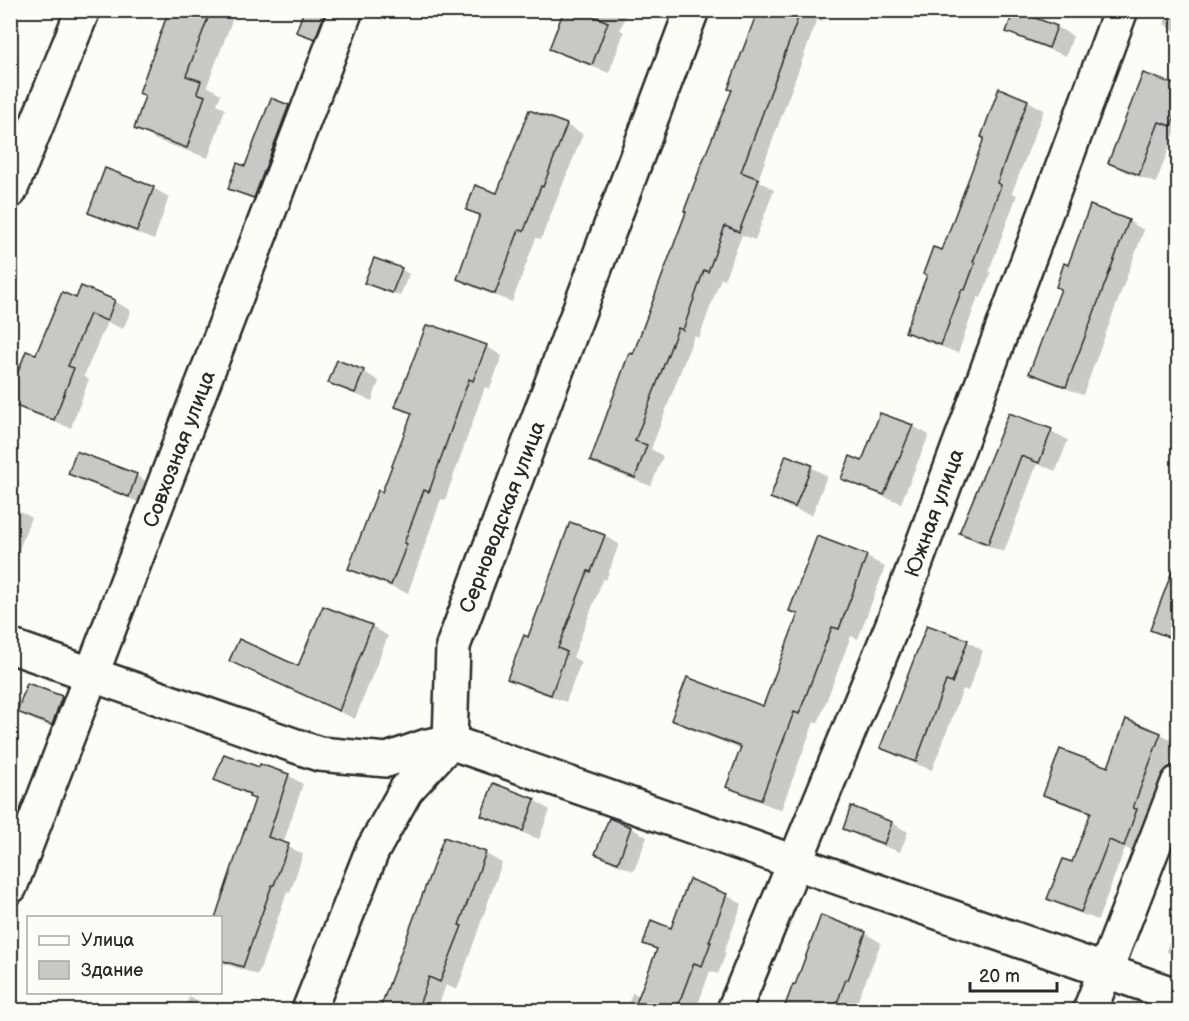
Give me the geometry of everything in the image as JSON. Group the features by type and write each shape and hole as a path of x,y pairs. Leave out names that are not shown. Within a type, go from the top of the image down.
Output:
{"street":[{"path":"10,191 83,10"},
{"name":"Совхозная улица","path":"10,887 346,10"},
{"name":"Серноводская улица","path":"450,741 453,646 692,10"},
{"name":"Южная улица","path":"734,1011 893,624 1121,10"},
{"path":"10,646 319,754 387,760 427,746 450,741 1179,996"},
{"path":"309,1011 372,851 406,790 450,741"},
{"path":"1090,1011 1179,783"}],"building":[{"path":"169,10 211,10 186,76 201,81 197,93 205,96 187,148 134,129 145,96 139,93"},
{"path":"304,10 326,10 315,39 296,32"},
{"path":"564,10 579,10 608,22 592,65 549,49"},
{"path":"758,10 801,10 741,172 759,179 739,232 725,226 708,272 704,270 683,330 678,328 635,441 647,445 635,478 590,461 629,353 633,354 686,212 684,211 732,90 728,89"},
{"path":"1014,10 1057,26 1049,48 1006,32"},
{"path":"1143,73 1179,86 1179,106 1171,126 1159,122 1139,175 1108,163"},
{"path":"999,88 1028,100 997,183 1001,185 973,262 975,263 965,290 962,289 941,345 905,332 927,275 923,274 933,247 942,250 984,138 981,137"},
{"path":"271,98 289,105 254,198 228,189 237,163 245,166"},
{"path":"529,110 567,124 524,231 519,230 495,294 457,279 480,215 466,210 475,185 497,193"},
{"path":"105,168 154,187 137,231 88,213"},
{"path":"1090,205 1129,220 1066,387 1029,373 1061,289 1056,287 1064,263 1068,265"},
{"path":"374,258 402,268 392,293 364,283"},
{"path":"81,286 115,300 107,321 90,314 68,366 74,368 54,420 10,404 10,393 26,351 36,354 62,292 76,298"},
{"path":"426,326 435,326 487,345 473,381 469,379 429,492 424,490 391,585 348,569 378,490 382,492 412,413 395,407"},
{"path":"337,360 364,370 355,393 328,383"},
{"path":"880,413 913,425 884,495 841,479 850,456 862,461"},
{"path":"1009,413 1052,429 1039,463 1021,456 988,544 959,533"},
{"path":"76,451 137,474 129,497 68,474"},
{"path":"786,455 812,465 795,507 770,498"},
{"path":"570,522 605,535 591,572 588,571 558,648 567,652 551,695 507,679 524,635 528,637"},
{"path":"817,536 867,555 839,629 832,627 799,714 794,712 761,800 726,787 741,747 671,720 687,677 763,706 798,614 789,611"},
{"path":"1176,561 1179,561 1179,641 1150,630"},
{"path":"323,606 372,625 339,711 229,661 239,639 298,666"},
{"path":"927,625 968,640 952,683 946,681 916,762 880,748"},
{"path":"27,683 62,696 52,725 17,712"},
{"path":"1126,719 1161,733 1133,808 1137,809 1124,846 1109,840 1081,912 1047,899 1063,859 1072,862 1091,812 1043,795 1060,749 1108,767"},
{"path":"224,754 259,767 260,764 289,774 268,837 289,844 243,967 222,961 222,916 216,916 255,799 249,797 250,794 214,780"},
{"path":"493,783 535,799 523,831 481,816"},
{"path":"851,806 892,822 884,844 843,829"},
{"path":"609,818 631,827 618,863 595,854"},
{"path":"444,837 486,852 459,925 462,926 440,982 429,977 417,1011 379,1011"},
{"path":"689,879 727,894 702,966 694,963 676,1011 633,1011 657,949 643,944 651,920 671,928"},
{"path":"821,915 866,932 848,980 846,979 834,1011 783,1011 793,984 795,985"}]}
